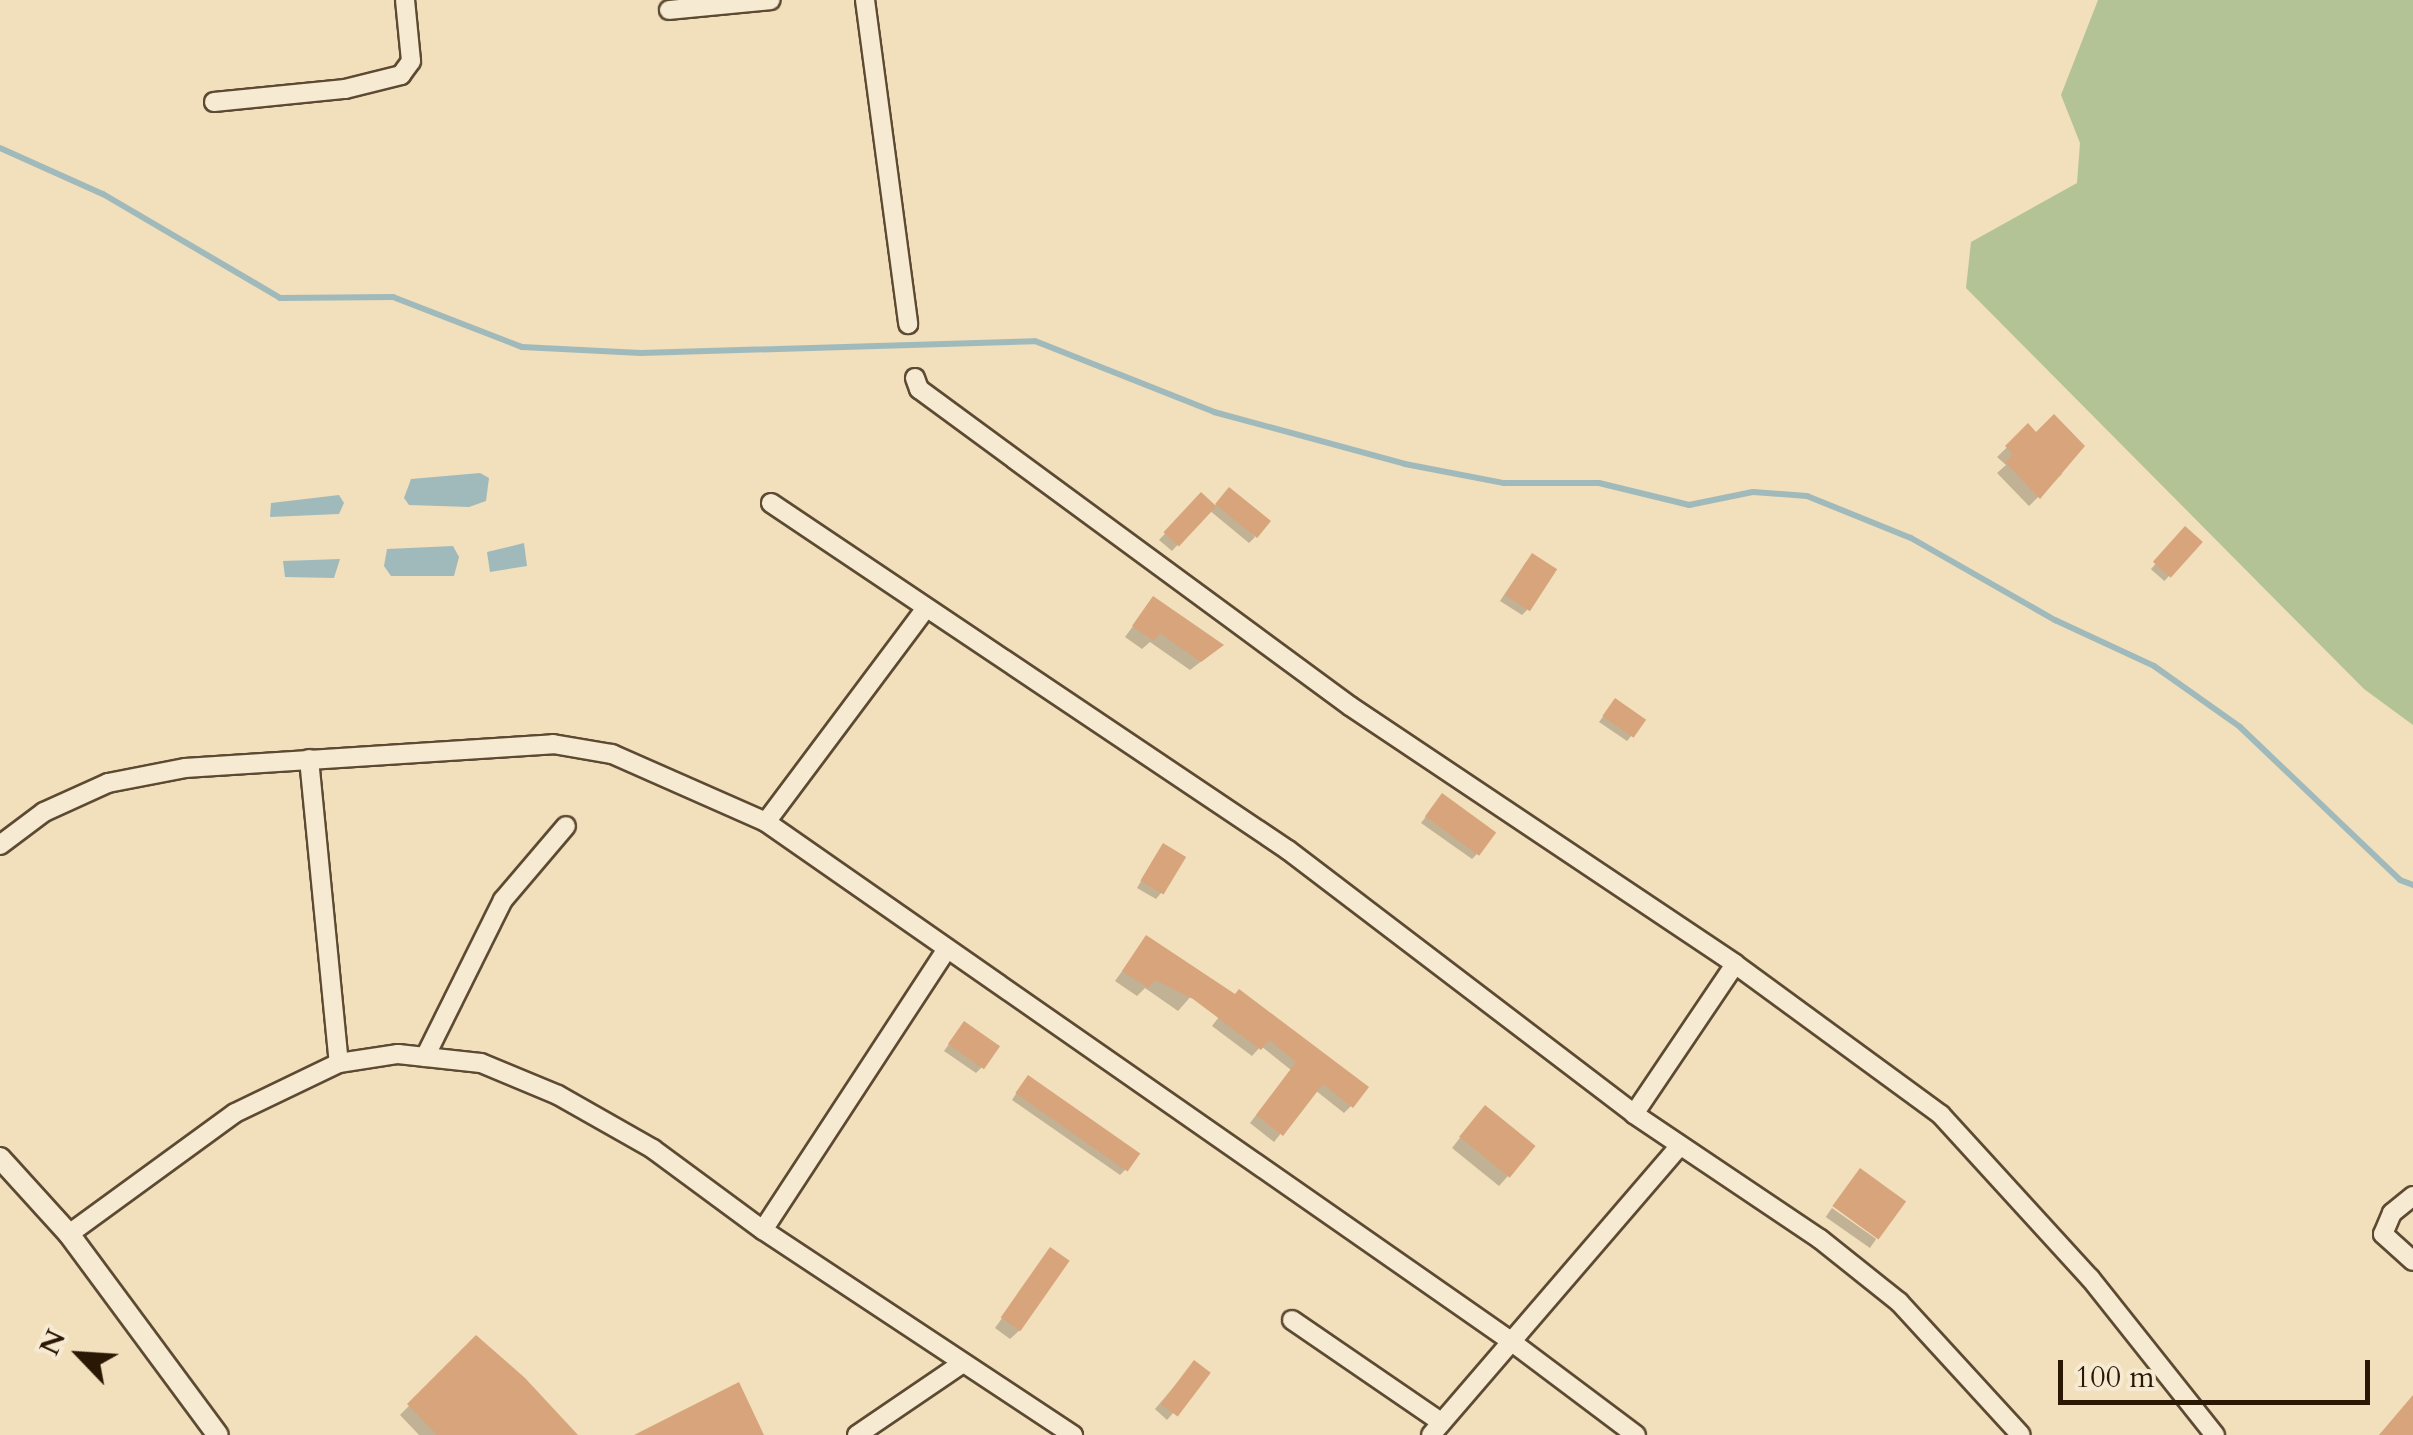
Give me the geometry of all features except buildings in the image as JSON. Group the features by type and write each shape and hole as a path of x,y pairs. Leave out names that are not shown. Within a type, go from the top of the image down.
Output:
{"street":[{"path":"214,102 345,88 400,75 411,60 405,0"},
{"path":"669,10 772,0"},
{"path":"865,0 908,324"},
{"path":"915,378 918,389 1350,706 1735,964 1941,1115 2090,1278 2215,1435"},
{"path":"772,502 1288,850 1634,1114 1820,1239 1899,1302 2021,1435"},
{"path":"766,822 926,608"},
{"path":"0,845 44,812 108,784 184,768 581,746 766,822 1508,1339 1636,1435"},
{"path":"309,759 339,1063"},
{"path":"426,1057 502,900 566,826"},
{"path":"763,1230 946,950"},
{"path":"1634,1114 1735,964"},
{"path":"69,1234 234,1114 339,1063 426,1057 482,1063 558,1095 653,1149 763,1230 1074,1435"},
{"path":"1292,1320 1436,1429 1508,1339 1680,1146"},
{"path":"0,1158 69,1234 218,1435"},
{"path":"2413,1196 2392,1213 2384,1234 2413,1261"},
{"path":"858,1435 963,1363"}],"green space":[{"path":"2098,0 2413,0 2413,725 2364,689 1966,288 1971,242 2077,183 2080,143 2061,95"}],"water":[{"path":"480,473 489,478 486,501 469,507 409,505 404,498 411,479"},
{"path":"339,495 344,503 339,514 270,517 271,503"},
{"path":"524,543 527,566 490,572 487,552"},
{"path":"453,546 459,557 454,576 391,576 384,566 387,549"},
{"path":"340,559 334,578 285,577 283,561"}],"waterway":[{"path":"0,148 103,194 280,298 393,297 522,347 641,353 1035,341 1214,412 1405,464 1504,483 1599,483 1689,505 1753,492 1807,496 1911,538 2055,620 2154,666 2240,727 2400,880 2413,885"}]}
